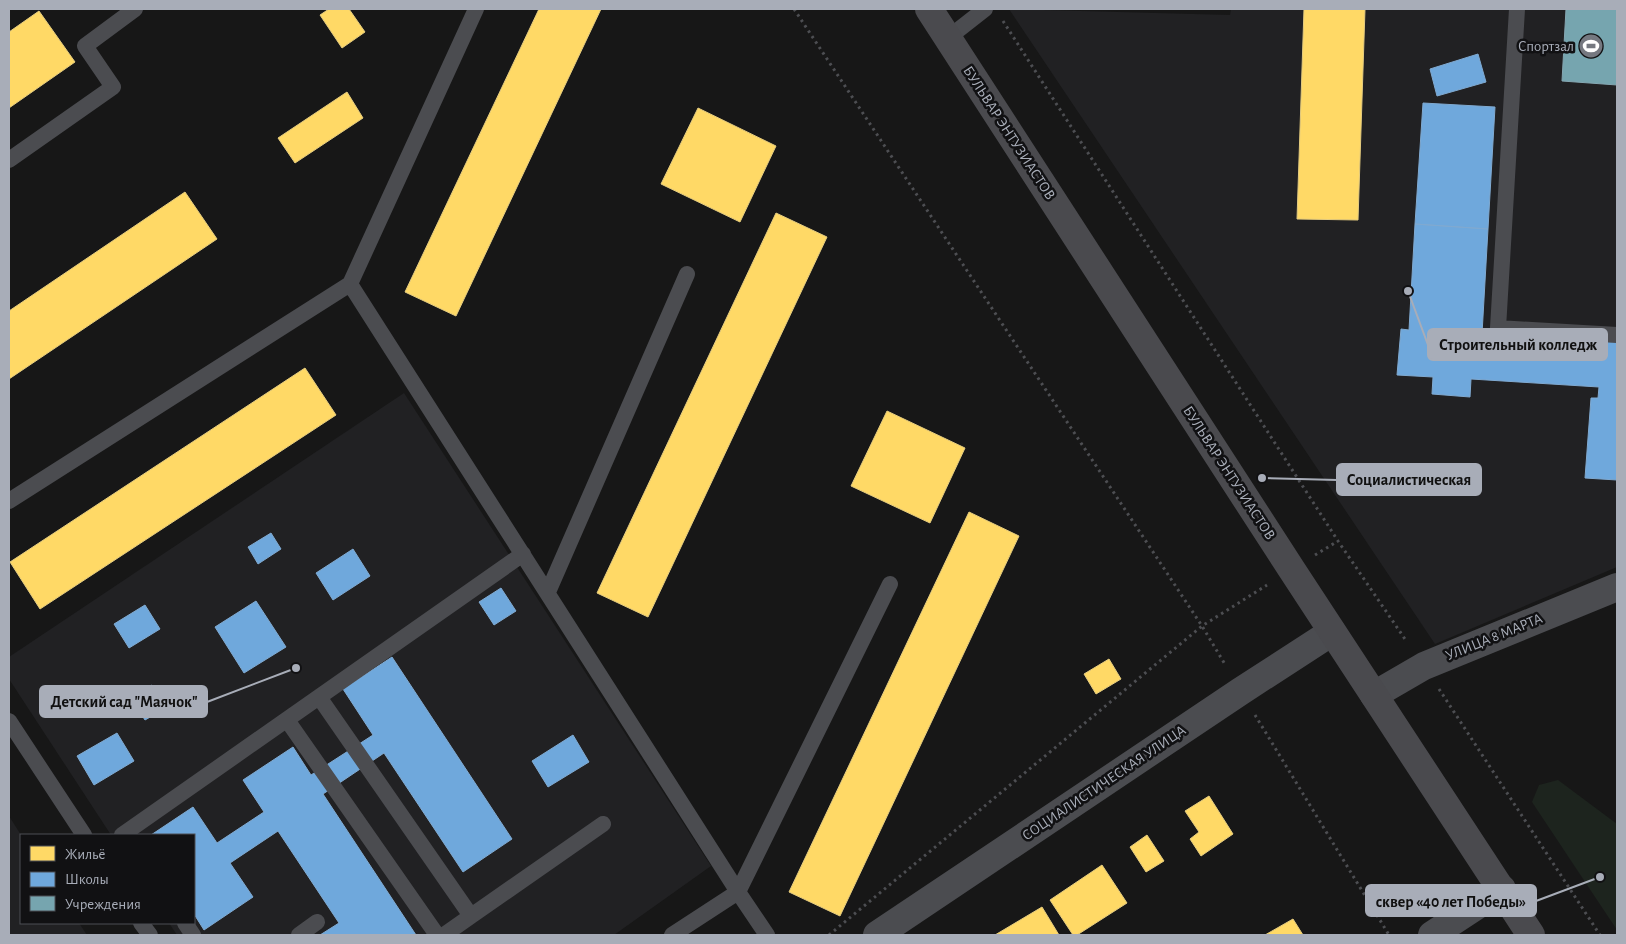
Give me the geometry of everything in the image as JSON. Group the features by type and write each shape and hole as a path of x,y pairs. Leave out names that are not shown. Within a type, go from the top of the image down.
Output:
{"main road":[{"name":"БУЛЬВАР ЭНТУЗИАСТОВ","path":"929,9 1332,632 1531,935"}],"street":[{"name":"УЛИЦА 8 МАРТА","path":"1374,695 1424,666 1617,586"},
{"name":"СОЦИАЛИСТИЧЕСКАЯ УЛИЦА","path":"877,935 1332,632"},
{"path":"1432,935 1502,889"}],"lane":[{"path":"9,160 113,87 84,46 135,9"},
{"path":"9,501 350,284 476,9"},
{"path":"948,38 985,9"},
{"path":"1517,9 1498,328 1617,335"},
{"path":"548,592 686,274"},
{"path":"350,284 767,935"},
{"path":"124,834 524,554"},
{"path":"672,935 738,892 890,584"},
{"path":"319,698 471,916"},
{"path":"287,720 437,935"},
{"path":"9,721 83,834"},
{"path":"444,935 603,824"},
{"path":"299,935 318,922"},
{"path":"143,924 150,935"},
{"path":"186,924 194,935"}],"path":[{"path":"794,9 1202,626 1389,935"},
{"path":"1001,17 1338,541 1424,666 1600,935"},
{"path":"828,935 1202,626 1338,541"}],"shaded area":[{"path":"1009,9 1230,15 1231,9 1617,9 1617,567 1435,644"},
{"path":"404,393 711,866 614,935 177,935 170,924 195,924 195,834 110,834 9,679 9,657"},
{"path":"1558,780 1617,824 1617,930 1532,802 1539,785"},
{"path":"9,816 20,834 20,924 80,924 87,935 9,935"}],"building: Жильё":[{"path":"329,9 349,9 365,32 342,48 320,15"},
{"path":"539,9 601,9 456,316 405,292"},
{"path":"1304,9 1365,9 1358,220 1297,219"},
{"path":"39,11 75,62 9,108 9,32"},
{"path":"347,92 363,118 295,163 278,138"},
{"path":"698,108 776,146 740,222 661,184"},
{"path":"185,192 217,239 9,379 9,311"},
{"path":"776,213 827,237 648,617 597,593"},
{"path":"305,368 336,415 40,609 10,562"},
{"path":"887,411 965,448 930,523 851,486"},
{"path":"969,512 1019,536 840,916 789,892"},
{"path":"1109,659 1121,679 1096,694 1084,674"},
{"path":"1209,796 1233,834 1201,856 1190,839 1199,832 1185,811"},
{"path":"1147,835 1164,861 1146,872 1130,847"},
{"path":"1102,865 1127,903 1077,935 1073,935 1050,900"},
{"path":"1042,907 1059,935 995,935"},
{"path":"1293,919 1303,935 1265,935"}],"building: Школы":[{"path":"1478,54 1486,82 1437,96 1430,69"},
{"path":"1423,103 1495,107 1488,229 1415,224"},
{"path":"1415,224 1488,229 1482,334 1617,342 1617,480 1585,478 1591,398 1598,398 1599,387 1471,379 1470,397 1432,394 1433,377 1397,375 1401,329 1409,330"},
{"path":"271,533 281,549 258,564 248,547"},
{"path":"353,549 370,576 333,600 316,573"},
{"path":"501,588 516,611 494,625 479,602"},
{"path":"256,601 286,647 244,673 215,627"},
{"path":"145,605 160,629 129,648 114,624"},
{"path":"392,657 512,839 463,872 384,753 323,794 416,935 320,935 339,923 278,831 230,863 253,897 204,930 195,916 195,834 152,834 193,807 217,843 264,812 243,780 293,747 311,775 373,735 343,689"},
{"path":"152,685 166,708 145,720 131,698"},
{"path":"117,733 134,761 94,785 77,756"},
{"path":"573,735 589,762 548,787 532,761"}],"building: Учреждения":[{"name":"Спортзал","path":"1566,9 1617,9 1617,85 1562,81"}],"place":[{"name":"Спортзал","path":"1591,46"},
{"name":"Строительный колледж","path":"1408,291"},
{"name":"Социалистическая","path":"1262,478"},
{"name":"Детский сад \"Маячок\"","path":"296,668"},
{"name":"cквер «40 лет Победы»","path":"1600,877"}]}
